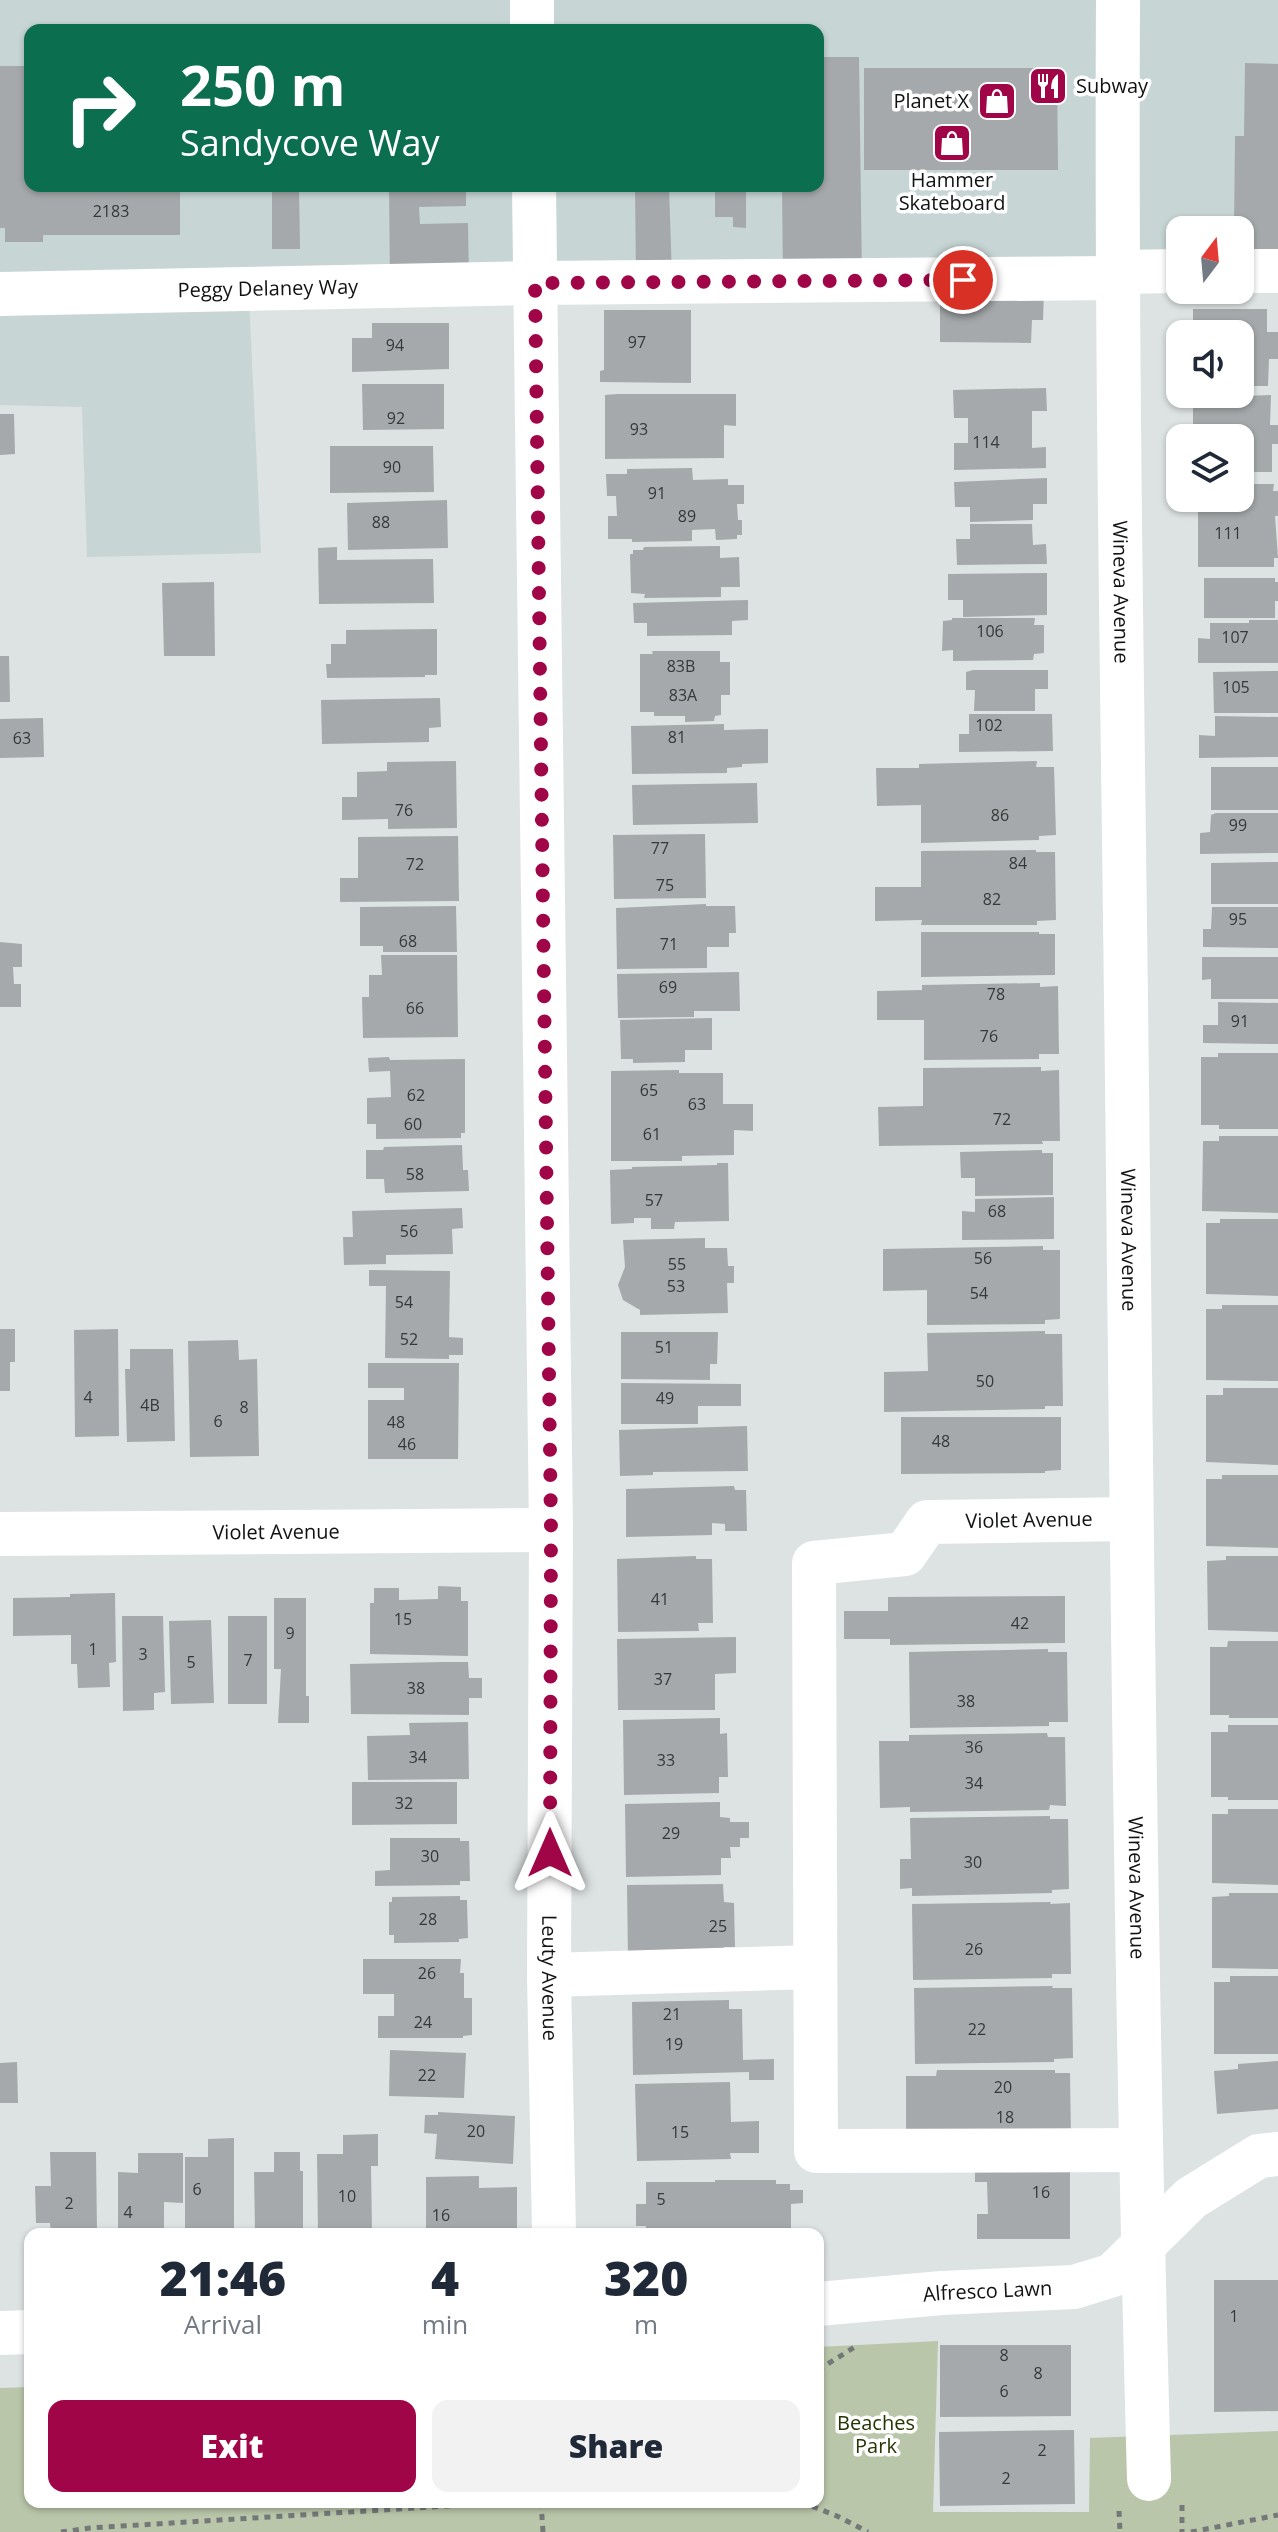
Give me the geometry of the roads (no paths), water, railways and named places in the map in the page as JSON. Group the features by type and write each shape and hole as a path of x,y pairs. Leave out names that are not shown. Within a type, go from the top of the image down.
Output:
{"street":[{"path":"532,0 532,24"},
{"name":"Wineva Avenue","path":"1118,0 1131,1519 1142,2245 1149,2479"},
{"name":"Leuty Avenue","path":"534,192 551,1530 549,1975 554,2228"},
{"path":"1254,271 1278,271"},
{"name":"Peggy Delaney Way","path":"0,294 1166,272"},
{"name":"Violet Avenue","path":"815,1967 814,1563 905,1554 927,1522 1131,1519"},
{"name":"Violet Avenue","path":"0,1534 551,1530"},
{"path":"549,1975 815,1967 816,2151 1141,2150"},
{"name":"Alfresco Lawn","path":"824,2303 942,2293 1074,2287 1113,2275 1191,2198 1259,2156 1278,2154"},
{"path":"0,2333 24,2332"}],"place":[{"name":"Subway","path":"1048,86"},
{"name":"Planet X","path":"997,101"},
{"name":"Hammer Skateboard","path":"952,143"}],"park label":[{"name":"Beaches Park","path":"876,2434"}]}
